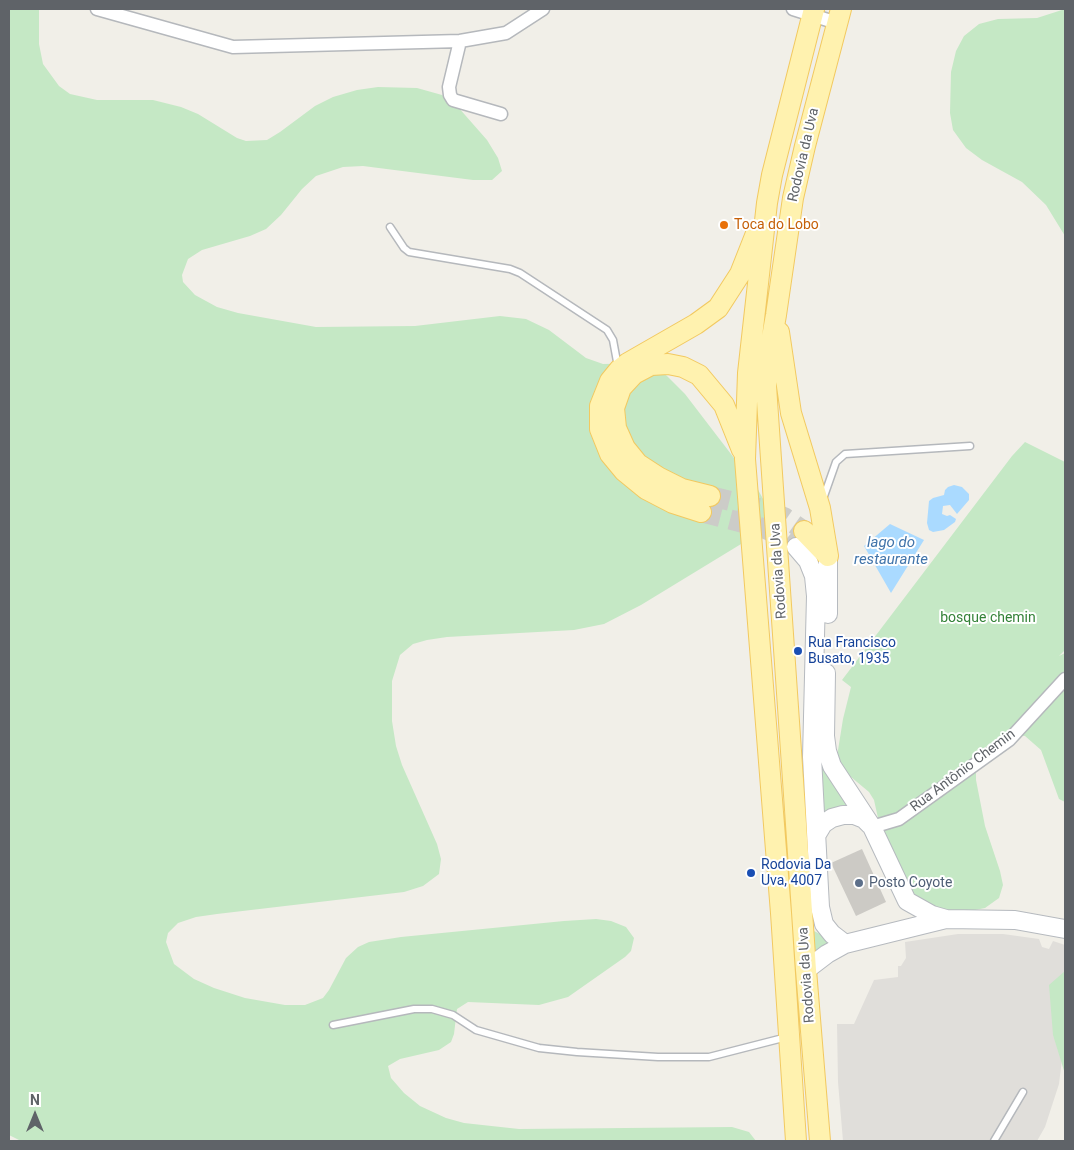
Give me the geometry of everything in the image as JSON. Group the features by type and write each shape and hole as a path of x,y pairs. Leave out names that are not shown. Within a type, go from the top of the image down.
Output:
{"main road":[{"name":"Rodovia da Uva","path":"796,1141 745,458 748,373 767,203 772,175 813,12"},
{"name":"Rodovia da Uva","path":"820,1141 806,970 766,386 768,360 793,198 804,146 839,16"},
{"path":"745,458 724,405 699,375 683,367 668,364 651,365 634,374 621,388 614,408 616,428 625,448 638,464 705,504 673,503 646,489 624,471 610,454 600,429 600,406 610,381 619,370 696,324 718,308 740,274 767,203"},
{"path":"776,315 791,413 820,508 828,556"},
{"path":"800,539 828,556"}],"street":[{"path":"97,9 233,47 460,41 506,33 543,9"},
{"path":"792,9 839,16"},
{"path":"460,41 449,87 452,100 502,114"},
{"path":"800,539 814,576 816,596 812,757 820,907 824,924 832,934 845,944"},
{"path":"828,556 825,736 827,751 832,766 872,826 907,901 905,912 893,931"},
{"name":"Rua Antônio Chemin","path":"872,826 899,819 1009,740 1065,679"},
{"path":"817,834 823,824 832,818 843,815 859,817 872,826"},
{"path":"907,901 932,915 946,919"},
{"path":"806,970 827,954 845,944 946,919 1015,920 1065,929"}],"lane":[{"path":"390,227 404,248 410,252 510,269 520,273 607,330 613,340 619,370"},
{"path":"820,508 836,462 845,454 851,452 970,446"},
{"path":"333,1025 414,1009 432,1009 452,1016 476,1030 539,1048 658,1058 709,1057 789,1036"},
{"path":"994,1141 1023,1092"}],"shaded area":[{"path":"958,934 1003,934 1039,939 1042,947 1049,949 1053,941 1065,945 1065,1034 1059,1084 1045,1127 1037,1141 843,1141 838,1082 837,1024 854,1024 874,980 898,977 898,966 901,966 906,958 905,942"}],"green space":[{"path":"9,9 39,9 39,44 43,64 59,86 70,94 97,100 153,100 181,107 198,114 237,138 246,141 267,140 315,106 333,97 357,90 378,87 417,88 442,95 458,107 487,140 498,158 502,171 492,180 473,180 363,166 343,167 316,176 266,229 250,236 202,250 188,259 182,275 183,282 195,295 217,307 238,313 316,327 415,326 500,316 526,319 549,330 586,358 603,364 641,363 656,368 685,394 757,488 767,506 767,519 758,531 746,541 641,605 604,624 574,630 447,637 413,644 400,655 392,681 392,721 396,746 402,765 437,844 441,859 439,874 423,886 404,892 217,914 196,917 178,923 168,933 166,942 174,964 194,979 245,998 285,1005 305,1005 323,998 346,958 358,947 369,942 401,937 564,921 596,919 611,921 626,927 634,938 631,951 625,957 568,997 539,1005 468,1002 457,1009 454,1034 451,1042 439,1050 400,1059 388,1066 391,1078 404,1093 420,1106 446,1118 464,1123 519,1129 732,1127 749,1132 756,1141 21,1141 9,1135"},
{"path":"1065,9 1065,236 1046,205 1022,182 982,160 966,148 953,130 950,113 951,72 956,51 964,36 979,24 998,19 1037,18"},
{"name":"bosque chemin","path":"1025,442 1065,462 1065,650 1059,656 1065,653 1065,802 1059,799 1041,750 1025,736 1010,735 984,748 976,761 976,780 985,826 1003,885 999,898 985,908 945,913 892,890 883,873 880,858 878,818 874,800 869,792 851,777 835,769 843,719 851,687 842,680 1012,456"},
{"path":"821,763 852,805 821,814"},
{"path":"810,929 832,940 811,954"},
{"path":"1065,971 1065,1074 1053,1035 1049,985"}],"water":[{"path":"954,485 962,487 969,494 969,500 957,514 950,505 943,506 942,514 950,515 956,519 955,522 944,530 933,532 929,530 927,523 929,501 944,495 948,487"},
{"name":"lago do restaurante","path":"890,524 924,540 891,593 864,546"}],"building":[{"name":"Posto Coyote","path":"862,849 886,902 856,916 831,863"}],"tunnel":[{"path":"710,496 763,509 784,517 804,531"},
{"path":"701,512 763,528 784,537 796,547"}],"place":[{"name":"Toca do Lobo","path":"724,225"},
{"name":"Rua Francisco Busato, 1935","path":"798,651"},
{"name":"Rodovia Da Uva, 4007","path":"751,873"},
{"name":"Posto Coyote","path":"859,883"}]}
